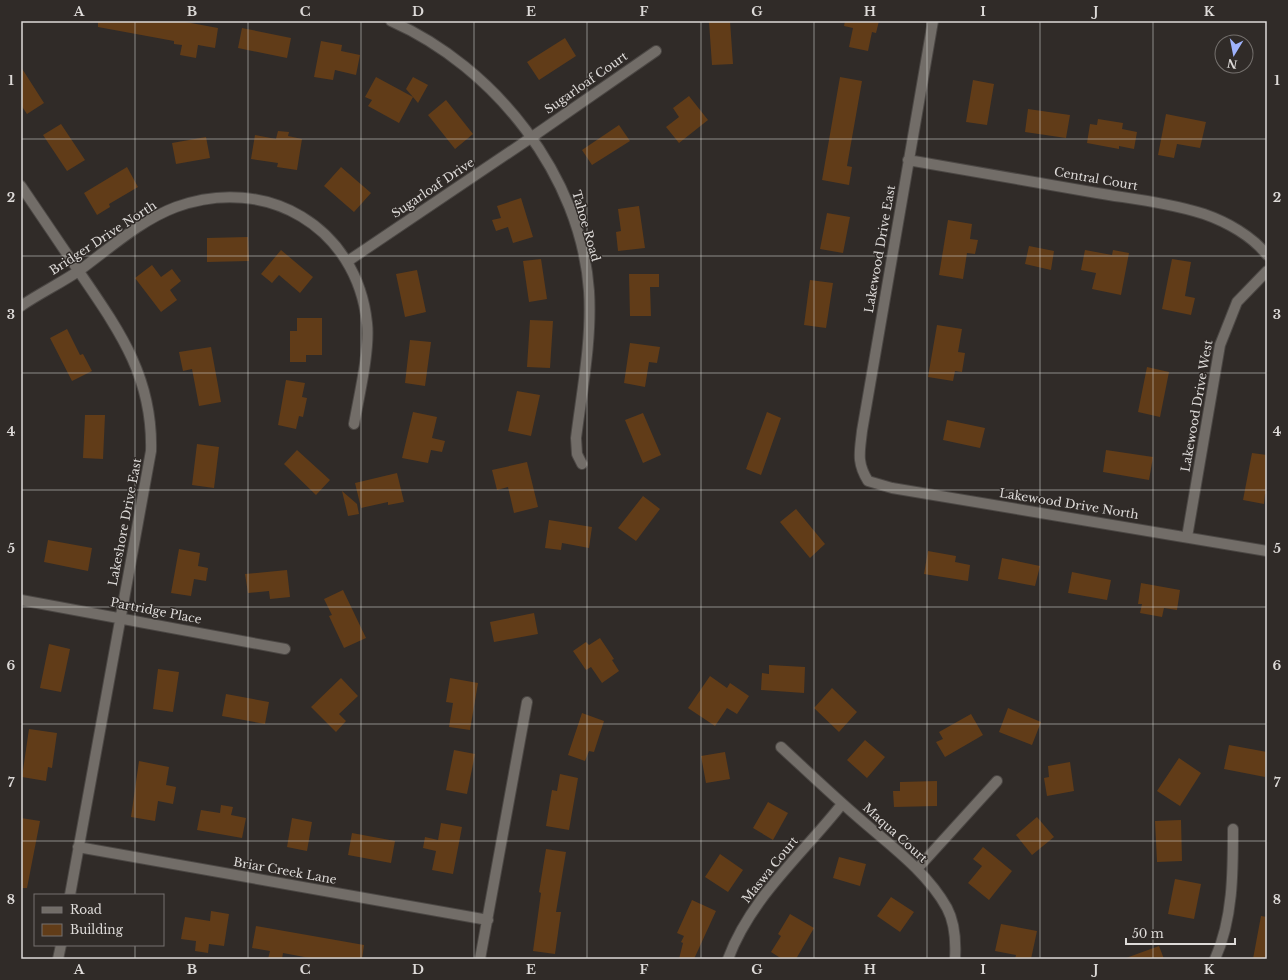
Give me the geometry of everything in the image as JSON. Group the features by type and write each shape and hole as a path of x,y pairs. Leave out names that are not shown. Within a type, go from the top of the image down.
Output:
{"street":[{"name":"Tahoe Road","path":"391,21 409,29 444,49 474,73 507,106 532,138 561,187 572,213 582,250 589,290 589,334 576,438 577,454 582,464"},
{"name":"Lakewood Drive East","path":"868,480 861,470 859,459 862,431 933,21"},
{"name":"Sugarloaf Court","path":"532,138 656,50"},
{"name":"Sugarloaf Drive","path":"348,261 532,138"},
{"name":"Central Court","path":"908,160 1141,201 1204,214 1227,223 1243,233 1262,248 1267,255"},
{"name":"Lakeshore Drive East","path":"21,186 122,336 139,373 149,408 152,429 151,451 70,894"},
{"name":"Bridger Drive North","path":"21,306 79,271 150,220 176,207 207,199 232,196 264,200 292,212 316,226 348,261 361,292 368,324 366,349 354,424"},
{"name":"Lakewood Drive West","path":"1187,537 1220,345 1237,302 1267,271"},
{"name":"Lakewood Drive North","path":"868,480 892,488 1267,551"},
{"name":"Partridge Place","path":"21,600 120,617 285,649"},
{"path":"480,959 527,702"},
{"name":"Maqua Court","path":"781,747 842,804 917,869 937,892 948,910 954,933 955,959"},
{"path":"917,869 997,781"},
{"name":"Maswa Court","path":"728,959 743,925 758,902 785,868 842,804"},
{"path":"1215,959 1221,942 1232,891 1233,829"},
{"name":"Briar Creek Lane","path":"78,847 488,920"},
{"path":"58,959 61,946"}],"building":[{"path":"98,21 180,21 218,28 215,48 198,45 196,58 180,55 182,45 174,44 174,41 98,27"},
{"path":"730,21 733,64 712,65 709,22"},
{"path":"845,21 879,21 876,33 872,32 868,51 849,47 853,28 844,26"},
{"path":"242,28 291,38 287,58 238,48"},
{"path":"565,38 576,56 539,80 527,62"},
{"path":"321,41 342,45 341,51 360,55 356,75 335,70 333,80 314,77"},
{"path":"21,67 44,103 27,114 21,105"},
{"path":"376,77 413,97 399,123 368,106 372,100 365,97"},
{"path":"413,77 428,85 418,103 406,89"},
{"path":"840,77 862,81 847,166 852,167 849,185 822,180"},
{"path":"973,80 994,84 987,125 966,122"},
{"path":"689,96 708,120 679,143 666,127 679,117 673,108"},
{"path":"446,100 473,134 455,149 428,115"},
{"path":"1028,109 1070,115 1066,138 1025,132"},
{"path":"1166,114 1206,122 1200,148 1177,144 1174,158 1158,155"},
{"path":"1098,119 1123,123 1122,129 1137,132 1134,149 1119,146 1119,149 1087,143 1090,124 1097,125"},
{"path":"61,124 85,160 67,171 43,135"},
{"path":"619,125 630,141 592,165 582,150"},
{"path":"278,131 289,132 288,136 302,139 297,170 277,167 278,163 251,159 255,135 276,139"},
{"path":"206,137 210,158 176,164 172,143"},
{"path":"127,167 138,187 109,204 110,207 97,215 84,193"},
{"path":"341,167 371,193 354,212 324,186"},
{"path":"521,198 533,237 513,243 508,227 496,231 492,220 501,218 497,206"},
{"path":"639,206 645,248 618,251 616,232 621,231 618,209"},
{"path":"827,213 850,217 843,253 820,249"},
{"path":"948,220 972,224 970,239 978,240 975,254 967,253 963,279 939,275"},
{"path":"248,237 249,261 207,262 207,238"},
{"path":"1029,246 1054,251 1051,270 1025,264"},
{"path":"281,250 313,277 300,293 279,275 272,283 261,274"},
{"path":"1085,250 1112,255 1113,250 1129,253 1121,295 1092,289 1096,273 1081,270"},
{"path":"541,259 547,299 529,302 523,261"},
{"path":"1172,259 1191,262 1185,296 1195,298 1191,315 1162,309"},
{"path":"152,265 161,277 172,269 181,281 170,290 177,300 161,312 135,278"},
{"path":"417,270 426,312 405,317 396,274"},
{"path":"629,274 659,274 659,287 650,287 651,316 630,316"},
{"path":"810,280 833,283 826,328 804,325"},
{"path":"297,318 322,318 322,355 306,355 306,362 290,362 290,331 297,331"},
{"path":"530,320 553,321 550,368 527,367"},
{"path":"937,325 962,329 958,352 965,353 962,372 955,371 953,381 928,377"},
{"path":"67,329 80,355 83,354 92,371 72,381 50,338"},
{"path":"410,340 431,342 425,386 405,383"},
{"path":"630,343 660,347 657,363 649,362 645,387 624,383"},
{"path":"211,347 221,402 199,406 192,369 183,371 179,352"},
{"path":"1147,367 1169,372 1160,417 1138,412"},
{"path":"286,380 305,383 302,397 307,398 303,417 299,416 296,429 278,425"},
{"path":"517,391 540,395 531,436 508,431"},
{"path":"413,412 437,417 432,438 445,441 442,452 431,450 428,463 402,458"},
{"path":"767,412 781,418 761,475 746,469"},
{"path":"643,413 661,455 643,463 625,420"},
{"path":"85,415 105,415 103,459 83,458"},
{"path":"947,420 985,428 980,448 943,440"},
{"path":"197,444 219,447 214,488 192,485"},
{"path":"297,450 330,480 316,495 284,464"},
{"path":"1106,450 1153,457 1149,480 1103,472"},
{"path":"1252,453 1267,455 1267,494 1265,494 1264,504 1243,500"},
{"path":"527,462 538,507 514,513 508,487 497,490 492,470"},
{"path":"397,473 404,502 388,505 388,502 361,508 355,483"},
{"path":"342,491 357,504 359,514 348,516"},
{"path":"643,496 660,509 636,541 618,528"},
{"path":"796,509 825,544 810,558 780,522"},
{"path":"549,520 592,527 589,548 562,543 561,550 545,548"},
{"path":"48,540 92,548 88,571 44,562"},
{"path":"179,549 200,553 198,566 208,568 206,581 194,579 191,596 171,593"},
{"path":"928,551 956,556 955,562 970,565 968,581 924,574"},
{"path":"1002,558 1040,566 1035,586 998,579"},
{"path":"287,570 290,597 270,599 269,591 248,593 245,574"},
{"path":"1072,572 1111,580 1107,600 1068,593"},
{"path":"1141,583 1180,590 1177,610 1164,608 1162,617 1140,613 1142,604 1138,604"},
{"path":"343,590 366,638 344,648 329,616 332,615 324,599"},
{"path":"534,613 538,634 494,642 490,622"},
{"path":"600,638 614,659 612,660 619,671 602,683 591,667 586,670 573,651 586,642 589,645"},
{"path":"49,644 70,649 61,692 40,688"},
{"path":"769,665 805,667 804,693 761,690 762,673 769,674"},
{"path":"158,669 179,672 173,712 153,709"},
{"path":"710,676 727,688 730,683 749,696 737,714 727,708 715,726 688,708"},
{"path":"341,678 358,696 339,714 346,721 336,732 311,707"},
{"path":"450,678 478,683 470,730 449,727 453,703 446,702"},
{"path":"832,688 857,712 839,732 814,708"},
{"path":"226,694 269,702 265,724 222,716"},
{"path":"1008,708 1041,722 1032,745 999,732"},
{"path":"582,713 604,721 594,752 589,751 585,761 568,755"},
{"path":"971,714 983,735 945,757 936,742 943,739 939,732"},
{"path":"29,729 57,733 52,768 48,767 46,781 22,777"},
{"path":"865,740 885,757 867,778 847,760"},
{"path":"1229,745 1267,752 1265,777 1224,769"},
{"path":"454,750 475,754 467,794 446,790"},
{"path":"725,752 730,779 706,783 701,756"},
{"path":"1179,758 1201,773 1180,806 1157,791"},
{"path":"139,761 169,767 166,785 176,787 173,804 158,801 155,821 131,817"},
{"path":"1070,762 1074,791 1047,796 1044,778 1049,777 1048,766"},
{"path":"560,774 578,778 569,830 546,826 552,790 557,791"},
{"path":"937,781 937,806 894,807 893,791 900,791 900,782"},
{"path":"768,802 788,813 773,840 753,828"},
{"path":"221,805 233,807 231,815 246,818 242,838 197,830 201,810 220,813"},
{"path":"1037,817 1054,837 1032,855 1016,835"},
{"path":"21,818 40,821 27,888 21,888"},
{"path":"292,818 312,822 307,851 287,847"},
{"path":"1181,820 1182,861 1157,862 1155,821"},
{"path":"441,823 462,827 453,874 432,870 436,851 423,848 425,837 438,840"},
{"path":"352,833 395,841 391,863 348,855"},
{"path":"983,847 1012,871 989,900 968,883 982,866 973,859"},
{"path":"546,849 566,852 556,912 561,912 555,954 533,951 541,893 539,892"},
{"path":"720,854 743,870 728,892 705,877"},
{"path":"839,857 866,864 860,886 833,878"},
{"path":"1175,879 1201,884 1194,919 1168,914"},
{"path":"891,897 914,912 900,932 877,916"},
{"path":"692,900 716,911 694,959 679,959 683,943 681,942 684,936 677,933"},
{"path":"211,911 229,914 224,946 209,944 208,953 195,951 196,941 181,939 185,917 210,921"},
{"path":"790,914 814,928 796,959 782,959 771,952 781,936 778,934"},
{"path":"1261,916 1267,917 1267,959 1253,959"},
{"path":"1001,924 1037,931 1031,959 1015,959 1016,955 995,951"},
{"path":"256,926 364,945 362,959 315,959 283,953 282,959 268,959 270,951 252,948"},
{"path":"1159,946 1164,959 1126,958"}]}
